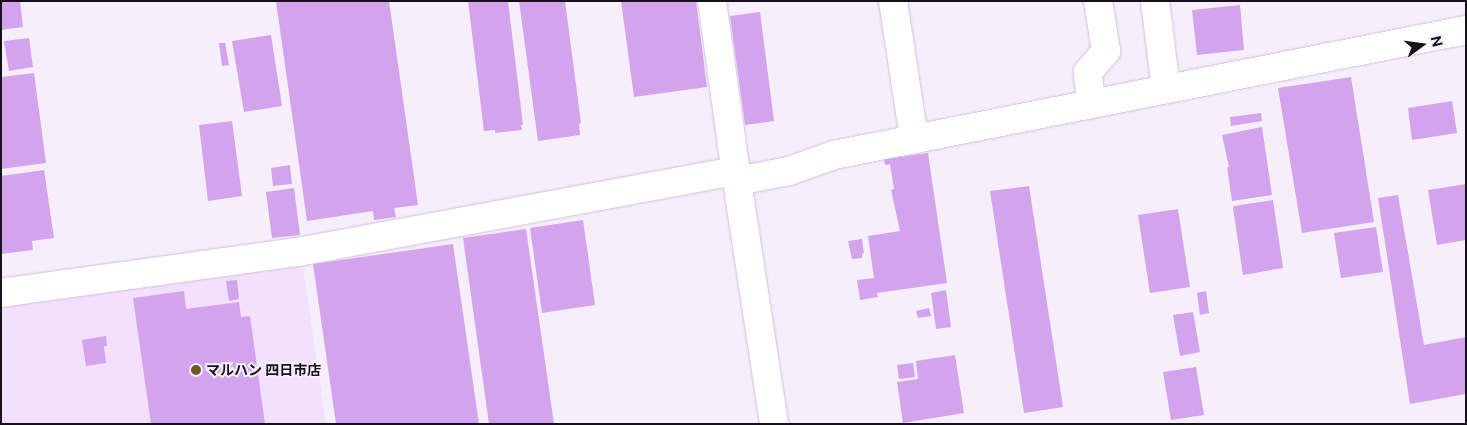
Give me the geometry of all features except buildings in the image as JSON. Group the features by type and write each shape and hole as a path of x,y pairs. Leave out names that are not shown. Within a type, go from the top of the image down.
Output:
{"street":[{"path":"712,1 736,176 774,424"},
{"path":"893,1 914,139"},
{"path":"1091,103 1088,72 1106,51 1098,1"},
{"path":"1156,1 1166,89"},
{"path":"1,293 298,252 736,176 788,171 834,155 1466,30"}],"shaded area":[{"path":"302,261 326,424 1,424 1,305"}],"place":[{"name":"マルハン 四日市店","path":"196,370"}]}
